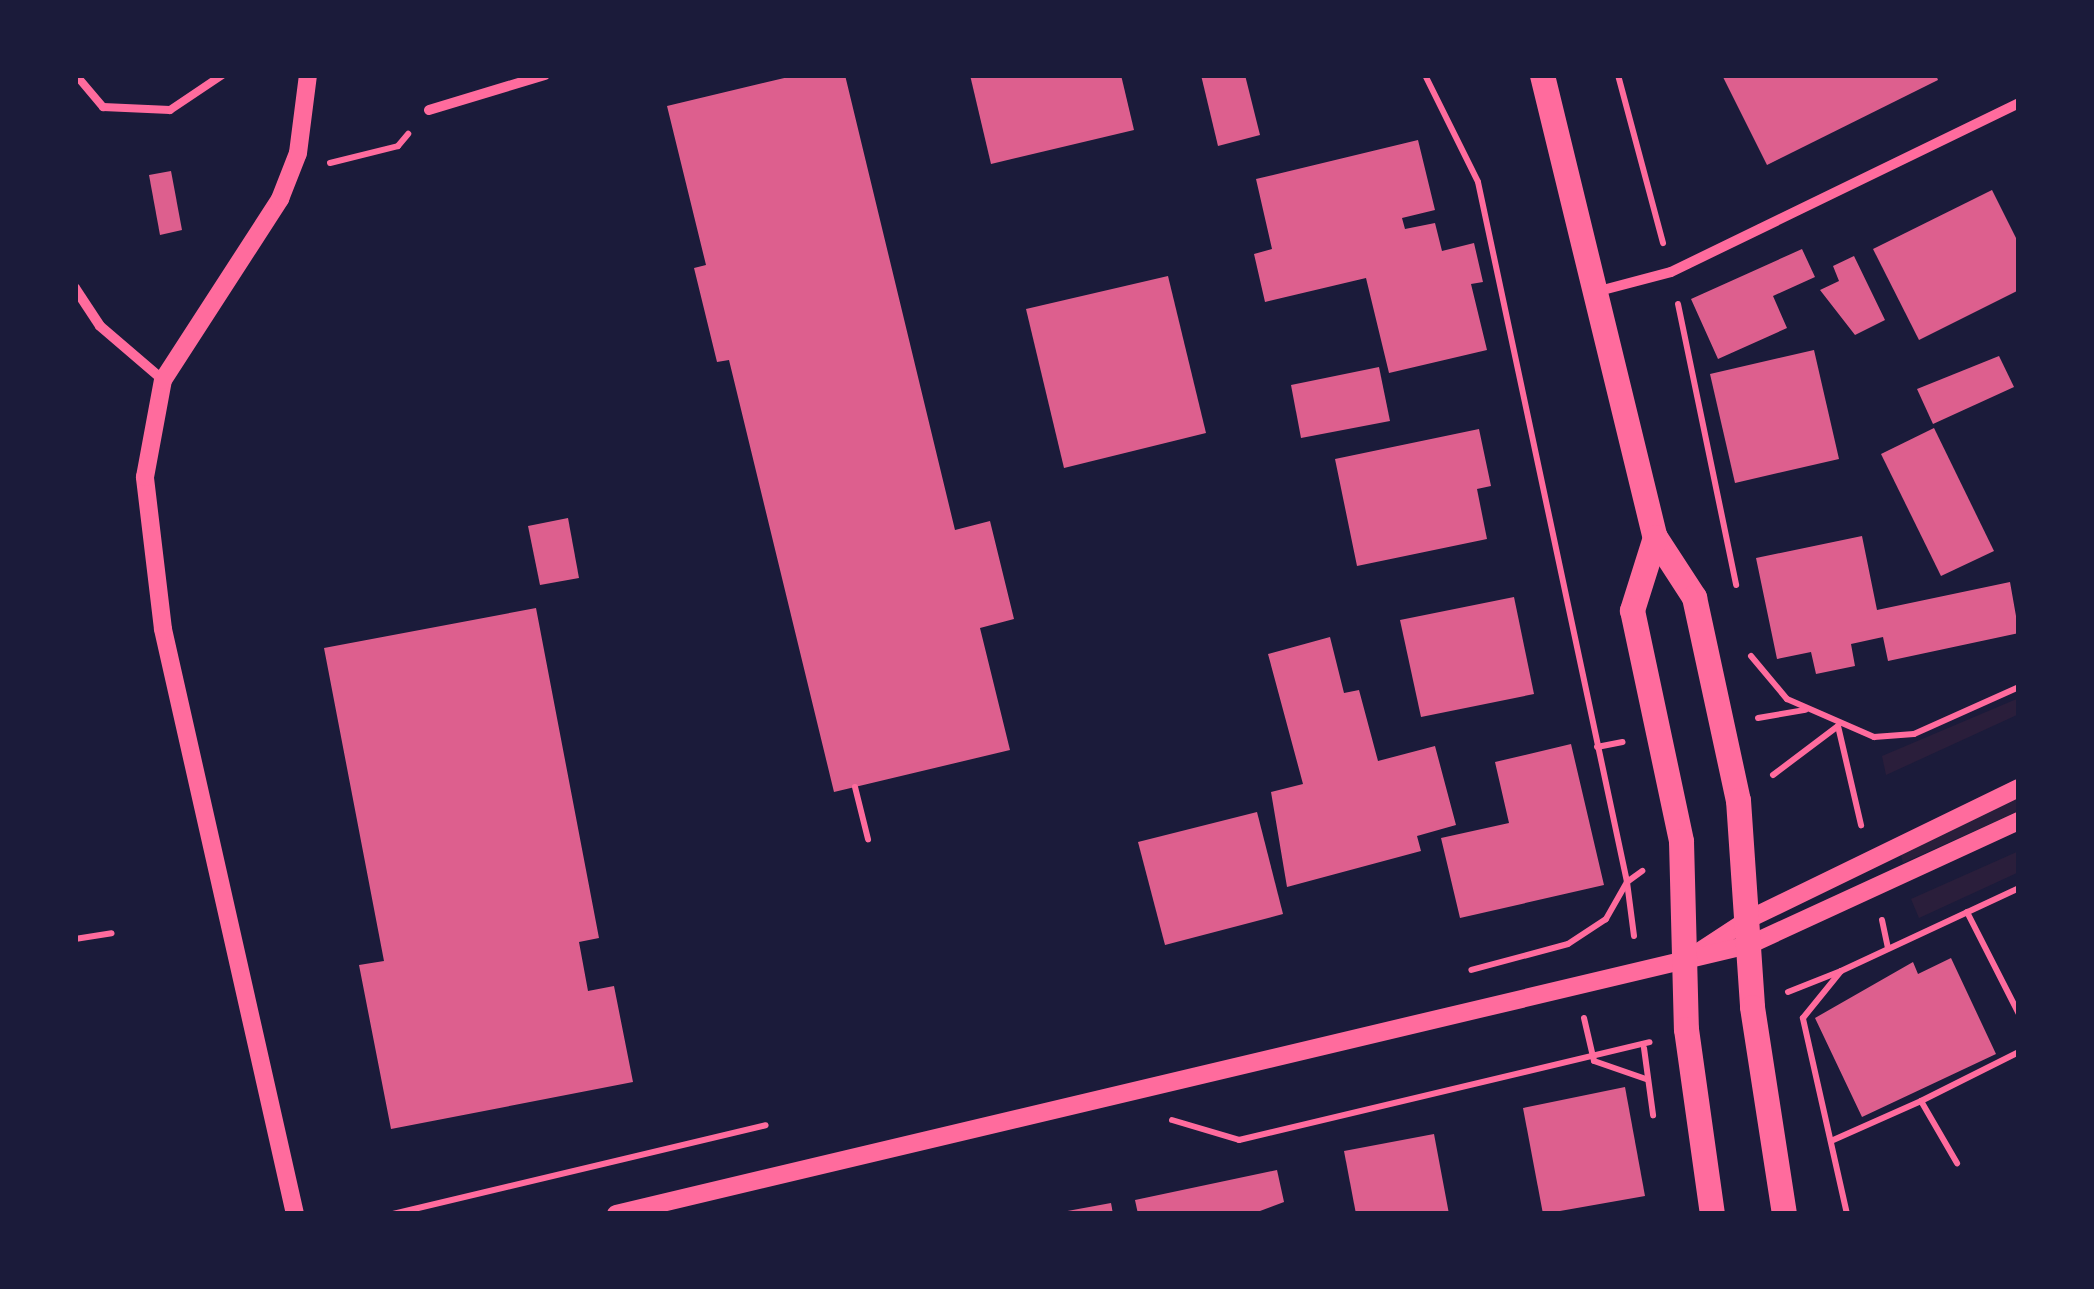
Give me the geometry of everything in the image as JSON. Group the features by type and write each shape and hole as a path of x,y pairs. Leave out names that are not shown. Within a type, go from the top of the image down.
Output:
{"main road":[{"path":"1542,75 1600,290 1656,537 1694,597 1738,800 1749,932 1784,1214"},
{"path":"1656,537 1632,610 1681,840 1695,1134 1712,1214"}],"street":[{"path":"295,1214 163,629 145,476 163,380 188,330 253,248 298,153 308,75"},
{"path":"429,110 545,75"},
{"path":"1600,290 1671,272 2019,104"},
{"path":"75,288 100,326 163,380"},
{"path":"1749,932 2019,788"},
{"path":"616,1214 1684,962 2019,821"}],"lane":[{"path":"76,75 102,107 170,110 222,75"}],"path":[{"path":"1425,75 1478,182 1628,882 1606,919 1568,944 1480,966"},
{"path":"1618,75 1671,272 1738,596"},
{"path":"298,153 335,165 398,146 429,110"},
{"path":"1746,634 1768,684 1859,734 1901,738 2019,686"},
{"path":"855,786 868,839"},
{"path":"1847,1214 1803,1018 1842,971 2019,888"},
{"path":"1967,912 2019,1014"},
{"path":"75,939 112,933"},
{"path":"1831,1141 2018,1054"},
{"path":"1239,1140 1594,1061"},
{"path":"1921,1101 1957,1163"},
{"path":"392,1214 766,1126"}],"shaded area":[{"path":"2019,698 2019,714 1886,775 1882,756"},
{"path":"2019,798 2019,811 1903,863 1900,852"},
{"path":"2019,851 2019,872 1919,918 1911,899"}],"building":[{"path":"797,75 845,75 955,530 990,521 1014,619 980,628 1010,750 834,792 729,360 717,362 694,268 706,265 667,106"},
{"path":"970,75 1121,75 1134,130 991,164"},
{"path":"1201,75 1245,75 1260,135 1218,146"},
{"path":"1722,75 1936,75 1938,80 1767,165"},
{"path":"1418,140 1435,210 1402,218 1405,229 1435,223 1442,251 1474,243 1483,282 1471,284 1487,350 1389,373 1366,278 1265,302 1254,254 1272,249 1256,179"},
{"path":"171,171 182,230 160,235 149,175"},
{"path":"1992,190 2019,244 2019,290 1919,340 1873,249"},
{"path":"1802,249 1815,277 1773,296 1787,328 1718,359 1691,299"},
{"path":"1854,256 1885,320 1855,335 1820,290 1839,281 1833,266"},
{"path":"1168,276 1206,433 1064,468 1026,309"},
{"path":"1814,350 1839,459 1735,483 1710,374"},
{"path":"1999,356 2014,387 1933,424 1917,389"},
{"path":"1379,367 1390,421 1301,438 1291,385"},
{"path":"1934,428 1994,551 1941,576 1881,454"},
{"path":"1479,429 1491,486 1477,489 1487,539 1357,566 1335,459"},
{"path":"568,518 579,578 540,585 528,526"},
{"path":"1862,536 1877,610 2010,582 2019,633 1888,661 1883,637 1851,644 1855,666 1816,674 1811,652 1777,659 1756,558"},
{"path":"1514,597 1534,694 1421,717 1400,620"},
{"path":"536,608 599,938 579,942 588,991 614,986 633,1082 391,1129 359,965 384,961 324,648"},
{"path":"1330,637 1344,693 1359,690 1378,761 1435,746 1456,825 1417,836 1421,851 1287,887 1271,792 1303,784 1268,654"},
{"path":"1571,744 1604,885 1460,918 1441,838 1509,823 1495,762"},
{"path":"1257,812 1283,914 1165,945 1138,842"},
{"path":"1951,958 1996,1054 1862,1117 1815,1018 1913,962 1918,974"},
{"path":"1625,1087 1645,1196 1543,1214 1523,1108"},
{"path":"1434,1134 1449,1214 1356,1214 1344,1151"},
{"path":"1277,1170 1284,1202 1252,1214 1138,1214 1135,1200"},
{"path":"1111,1203 1113,1214 1062,1214 1062,1212"}]}
